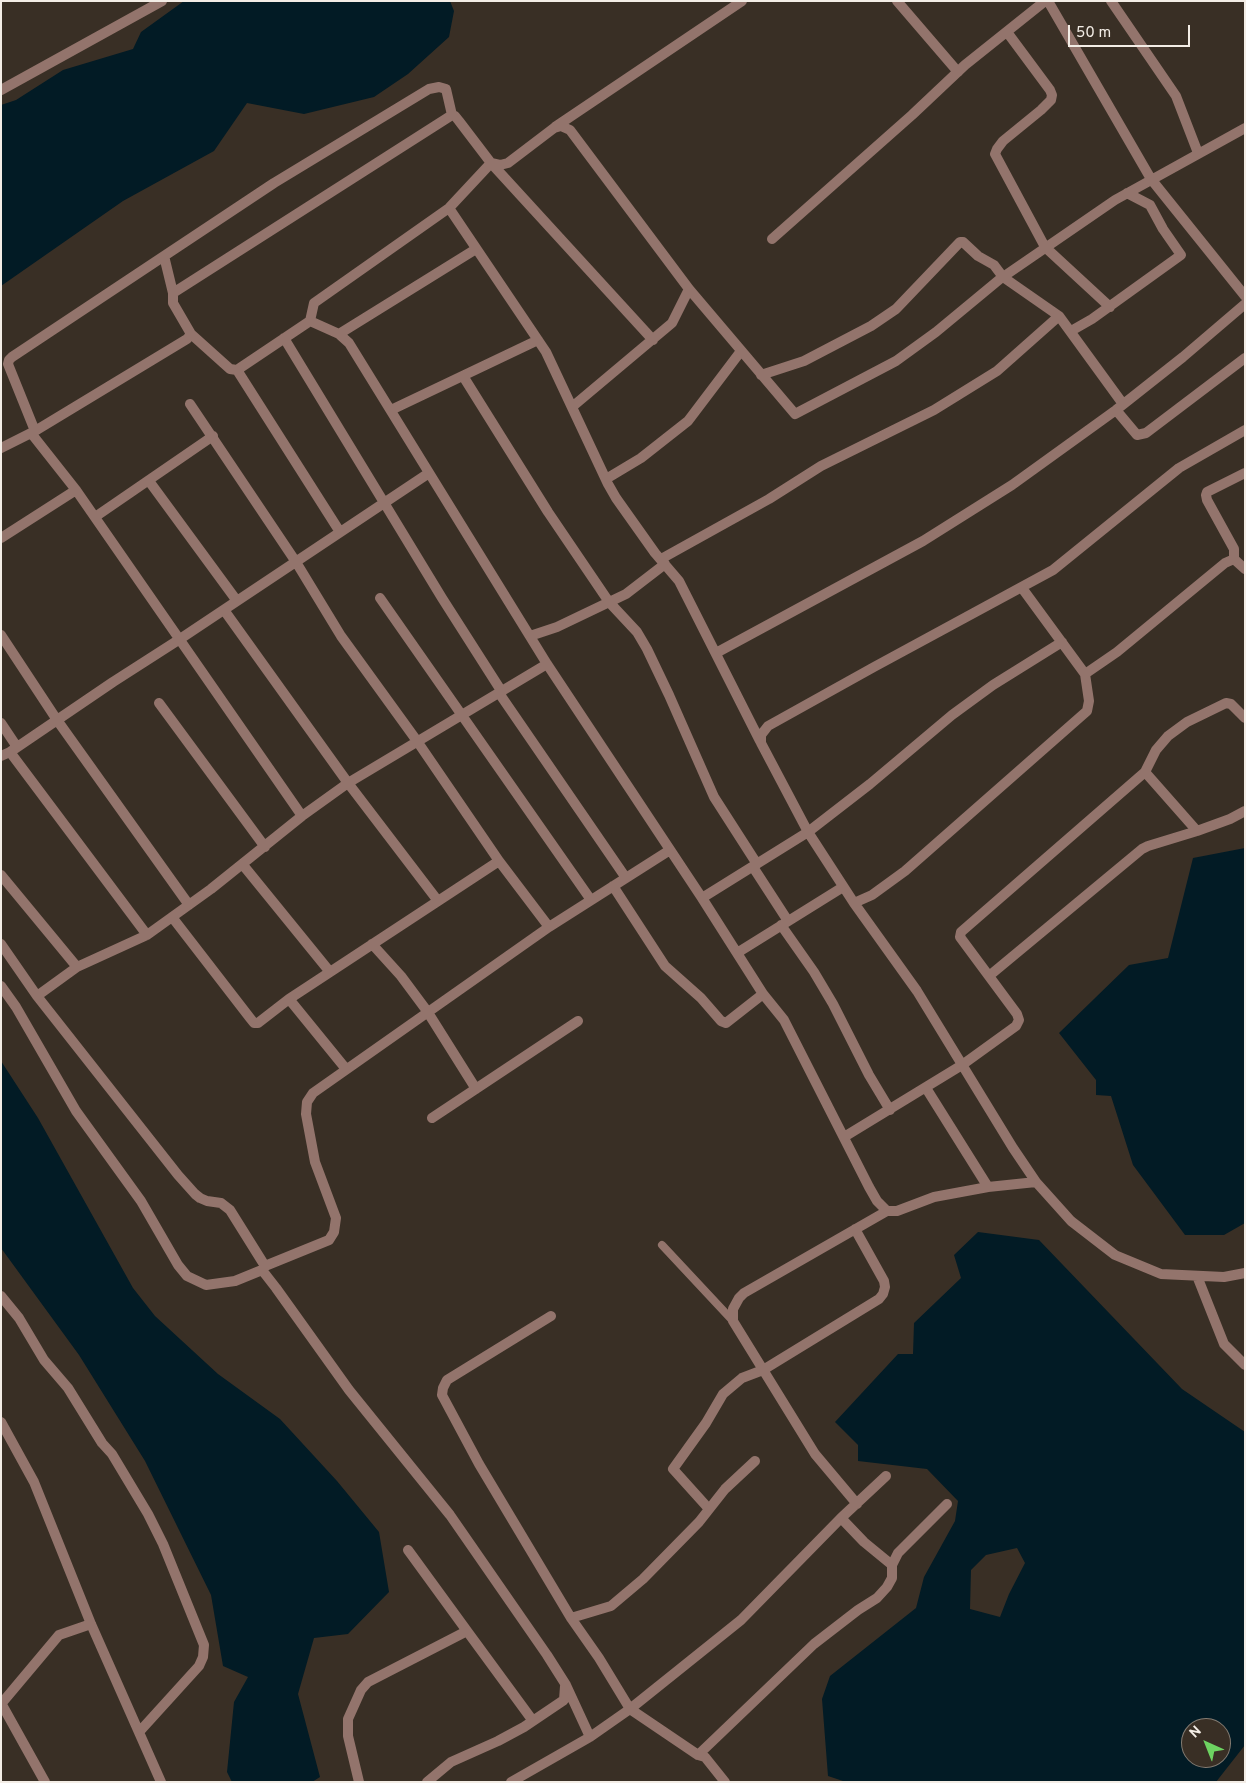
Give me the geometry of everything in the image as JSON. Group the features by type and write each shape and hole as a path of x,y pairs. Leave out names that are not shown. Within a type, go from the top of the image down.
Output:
{"street":[{"path":"1,90 162,1"},
{"path":"491,163 500,165 508,163 554,128 742,1"},
{"path":"897,1 958,72"},
{"path":"772,238 958,72 1046,1 1151,179 1245,296"},
{"path":"1111,1 1176,96 1198,154"},
{"path":"1006,32 1052,95 1051,100 1004,141 995,154 1045,247 1110,307"},
{"path":"302,816 76,490 33,432 8,364 9,360 274,183 429,89 439,87 446,89 452,115 455,116 491,163 653,340"},
{"path":"172,293 452,115"},
{"path":"554,128 561,126 570,130 689,289 793,413 798,414 896,361 936,332 1003,277 1127,193 1245,128"},
{"path":"164,256 173,303 191,334 230,369 237,370 310,321 314,303 449,208 491,163"},
{"path":"1071,331 1110,307 1181,255 1150,205 1127,193"},
{"path":"449,208 546,352 616,498 679,581 808,832 854,904 917,991 1013,1148 1036,1182 1071,1221 1115,1255 1161,1274 1224,1277 1245,1273"},
{"path":"761,375 804,361 871,326 901,303 960,242 963,242 978,256 994,265 1003,277 1059,316 1071,331 1137,435 1146,433 1245,358"},
{"path":"339,334 476,250"},
{"path":"572,407 672,323 689,289"},
{"path":"716,653 923,542 1012,485 1120,407 1245,304"},
{"path":"530,636 557,627 626,594 663,562 769,500 821,466 934,410 997,371 1059,316"},
{"path":"310,321 339,334 349,343 547,664 702,898 763,994 784,1020 877,1201 887,1211"},
{"path":"1,448 33,432 187,339 191,334"},
{"path":"284,338 500,692 626,878"},
{"path":"391,410 538,340"},
{"path":"606,479 641,458 688,421 741,352"},
{"path":"237,370 340,532"},
{"path":"463,376 548,512 609,602 637,632 647,649 714,797 755,866 784,923 833,1004 869,1075 890,1110"},
{"path":"190,404 296,562 341,636 417,741 499,861 549,927"},
{"path":"761,743 761,735 768,726 1053,570 1179,468 1245,430"},
{"path":"95,518 213,436"},
{"path":"10,752 429,473"},
{"path":"1245,473 1207,492 1206,495 1234,549 1234,559 1245,569"},
{"path":"149,481 237,601"},
{"path":"1,538 76,490"},
{"path":"1085,674 1117,652 1225,563 1234,559"},
{"path":"854,904 872,895 905,871 1087,711 1089,701 1085,674 1022,588"},
{"path":"380,598 591,900"},
{"path":"224,610 348,783 438,901"},
{"path":"1,635 57,720 189,905"},
{"path":"702,898 808,832 992,685 1062,642"},
{"path":"38,996 78,967 146,935 243,865 302,816 348,783 547,664"},
{"path":"158,703 265,847"},
{"path":"844,1137 962,1065 1016,1026 1019,1020 1017,1014 960,937 961,932 1144,772 1156,750 1168,736 1187,722 1226,703 1231,704 1245,718"},
{"path":"1,723 10,752 146,935"},
{"path":"1144,772 1197,831"},
{"path":"989,976 1142,849 1230,819 1245,811"},
{"path":"1,986 16,1007 76,1111 141,1201 178,1266 187,1276 206,1285 235,1280 329,1240 334,1232 336,1218 315,1162 306,1114 307,1102 312,1093 549,927 670,850"},
{"path":"172,917 254,1023 258,1023 330,972 499,861"},
{"path":"243,865 330,972"},
{"path":"1,874 78,967"},
{"path":"613,886 665,966 701,998 721,1021 726,1023 763,994"},
{"path":"736,953 843,887"},
{"path":"1,944 38,996 195,1194 207,1201 221,1203 230,1210 276,1288 349,1390 450,1515 547,1655 566,1685 590,1737"},
{"path":"372,944 401,976 427,1012 476,1089"},
{"path":"289,1000 346,1070"},
{"path":"432,1118 578,1021"},
{"path":"926,1088 988,1187"},
{"path":"857,1504 815,1454 733,1321 733,1309 739,1298 744,1293 887,1211 897,1211 934,1197 988,1187 1036,1182"},
{"path":"708,1509 674,1472 674,1466 706,1423 723,1394 742,1378 763,1370 879,1299 883,1294 884,1281 855,1229"},
{"path":"1197,1276 1224,1344 1245,1365"},
{"path":"1,1296 19,1318 44,1360 68,1388 102,1444 112,1454 148,1514 163,1544 204,1645 203,1657 199,1666 140,1731"},
{"path":"552,1316 446,1380 442,1388 442,1395 479,1464 571,1618 599,1658 630,1709 698,1755 705,1756 725,1782"},
{"path":"1,1422 34,1482 91,1624 140,1731 157,1780"},
{"path":"571,1618 612,1606 643,1579 699,1522 724,1489 755,1461"},
{"path":"511,1782 590,1737 630,1709 741,1620 841,1518 886,1476"},
{"path":"698,1755 814,1644 858,1610 877,1598 892,1578 892,1565 898,1553 947,1504"},
{"path":"841,1518 864,1542 892,1565"},
{"path":"408,1550 534,1721"},
{"path":"45,1782 1,1703 59,1635 91,1624"},
{"path":"359,1782 348,1736 348,1719 361,1690 368,1682 385,1672 467,1631"},
{"path":"427,1782 451,1762 498,1741 534,1721 564,1700 566,1685"}],"lane":[{"path":"662,1245 733,1321"}],"water":[{"path":"184,1 450,1 454,11 449,37 408,74 374,97 304,114 247,103 214,151 123,201 1,286 1,105 16,100 63,70 133,49 141,32"},
{"path":"1245,848 1245,1223 1224,1235 1185,1235 1133,1165 1111,1096 1096,1095 1096,1080 1059,1033 1129,965 1168,958 1193,858"},
{"path":"1,1061 38,1118 133,1288 155,1316 218,1374 280,1419 337,1481 379,1532 389,1592 348,1634 314,1638 298,1694 320,1777 312,1782 232,1782 227,1772 234,1702 248,1677 223,1666 211,1595 145,1461 79,1355 1,1248"},
{"path":"978,1232 1039,1240 1182,1389 1245,1432 1245,1745 1231,1763 1231,1718 1181,1718 1181,1768 1227,1768 1216,1782 846,1782 828,1776 822,1699 830,1676 916,1608 924,1577 955,1521 958,1501 927,1469 858,1461 858,1445 835,1422 898,1354 913,1354 914,1323 961,1278 954,1255","holes":["1017,1548 1025,1563 1000,1617 970,1609 971,1570 986,1555"]}]}
